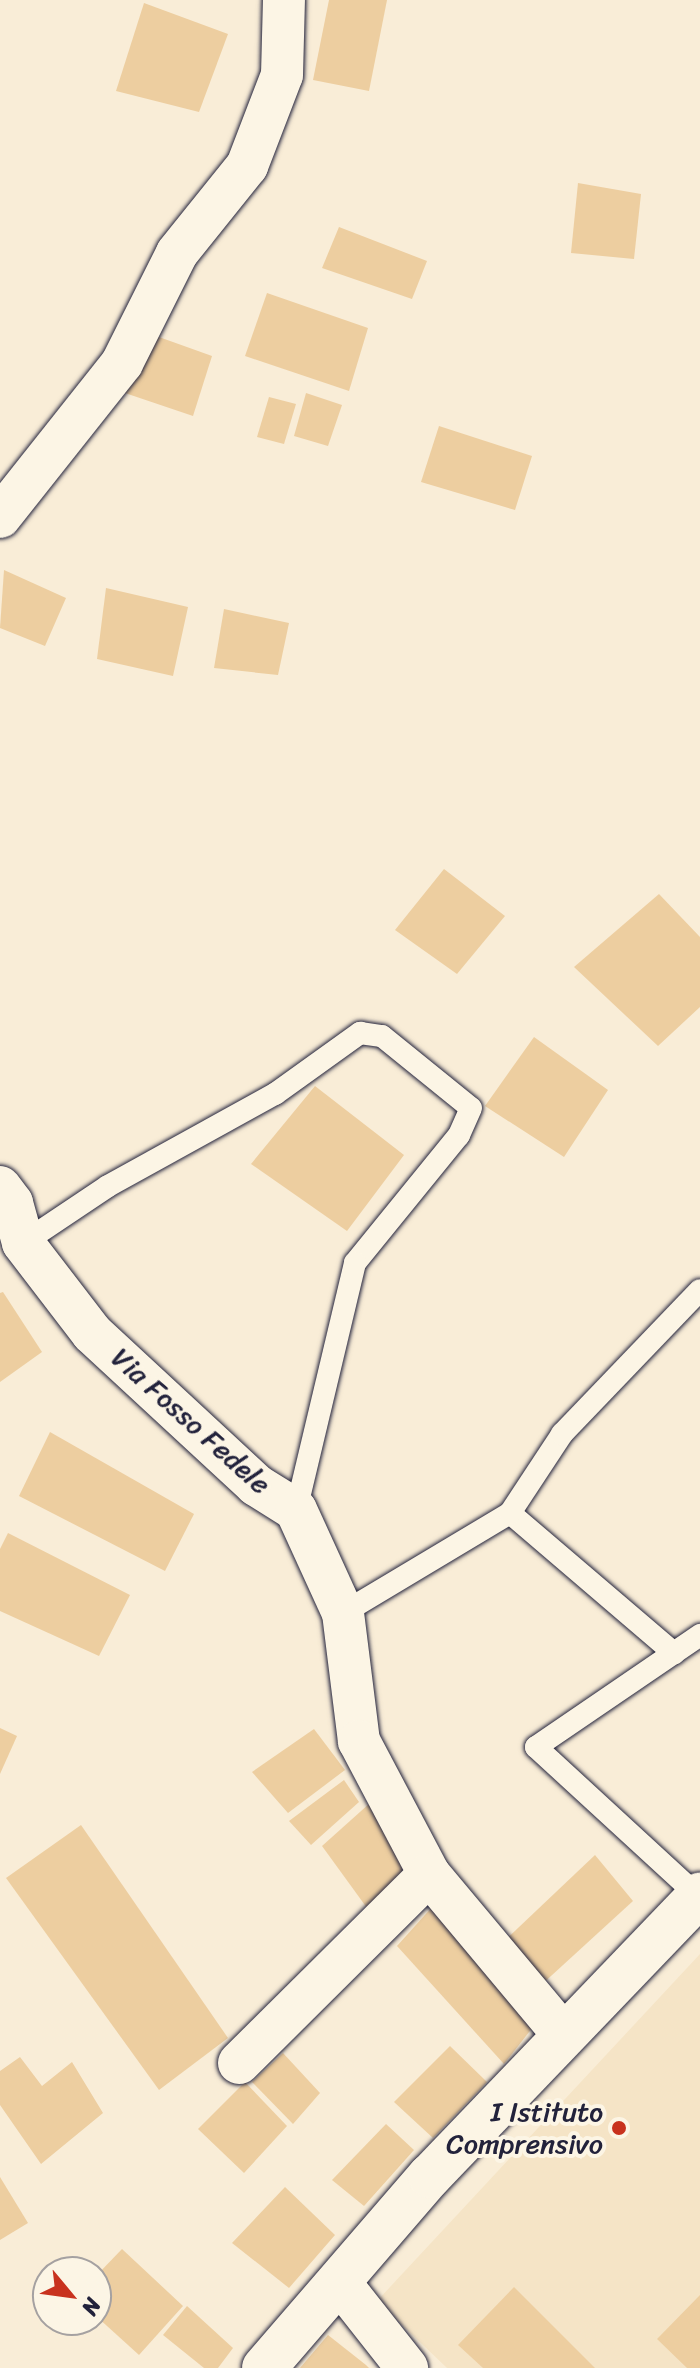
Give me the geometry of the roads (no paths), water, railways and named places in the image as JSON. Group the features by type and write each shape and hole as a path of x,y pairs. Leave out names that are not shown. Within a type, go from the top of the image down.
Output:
{"street":[{"path":"0,517 122,363 177,253 247,166 282,75 284,0"},
{"name":"Via Fosso Fedele","path":"0,1187 12,1203 23,1243 92,1333 256,1485 296,1510 343,1613 359,1741 429,1874 563,2034"},
{"path":"239,2063 429,1874"},
{"path":"264,2368 341,2284 430,2176 699,1895"},
{"path":"341,2284 407,2368"}],"lane":[{"path":"23,1243 108,1186 275,1094 360,1033 382,1036 471,1108 459,1135 355,1263 296,1510"},
{"path":"343,1613 510,1513 562,1434 700,1290"},
{"path":"510,1513 674,1653"},
{"path":"699,1895 536,1747 700,1635"}],"place":[{"name":"I Istituto Comprensivo","path":"619,2128"}]}
